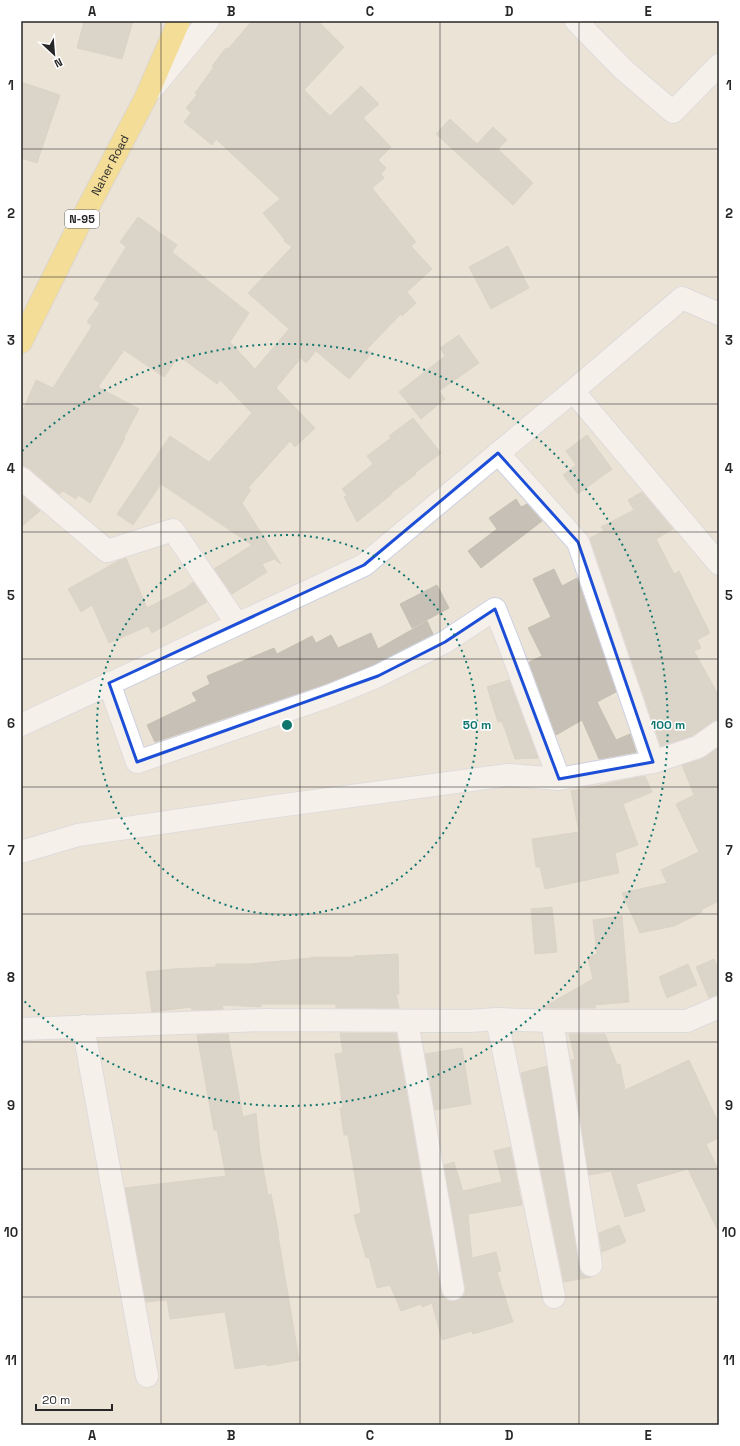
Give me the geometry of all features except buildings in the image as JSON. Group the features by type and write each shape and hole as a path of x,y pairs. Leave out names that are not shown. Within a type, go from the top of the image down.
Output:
{"main road":[{"path":"146,97 179,21"},
{"name":"Naher Road","path":"21,342 83,217 146,97"}],"street":[{"name":"Naher Road","path":"146,97 208,21"},
{"path":"576,21 624,70 673,112 719,65"},
{"path":"21,724 364,565 682,298 719,314"},
{"path":"573,391 719,564"},
{"path":"498,453 578,542 653,762"},
{"path":"21,478 107,551 173,530 237,624"},
{"path":"109,683 137,762 330,696 378,676 445,642 495,609 558,779"},
{"path":"21,852 78,835 270,807 508,775 558,779 653,762 698,747 719,732"},
{"path":"21,1029 264,1020 407,1021 497,1019 552,1021 687,1021 717,1012"},
{"path":"497,1019 554,1297"},
{"path":"407,1021 453,1289"},
{"path":"552,1021 591,1265"},
{"path":"83,1026 147,1376"}],"highlighted area":[{"path":"498,453 578,542 653,762 559,779 495,609 445,642 378,676 137,762 109,683 364,565"}]}
